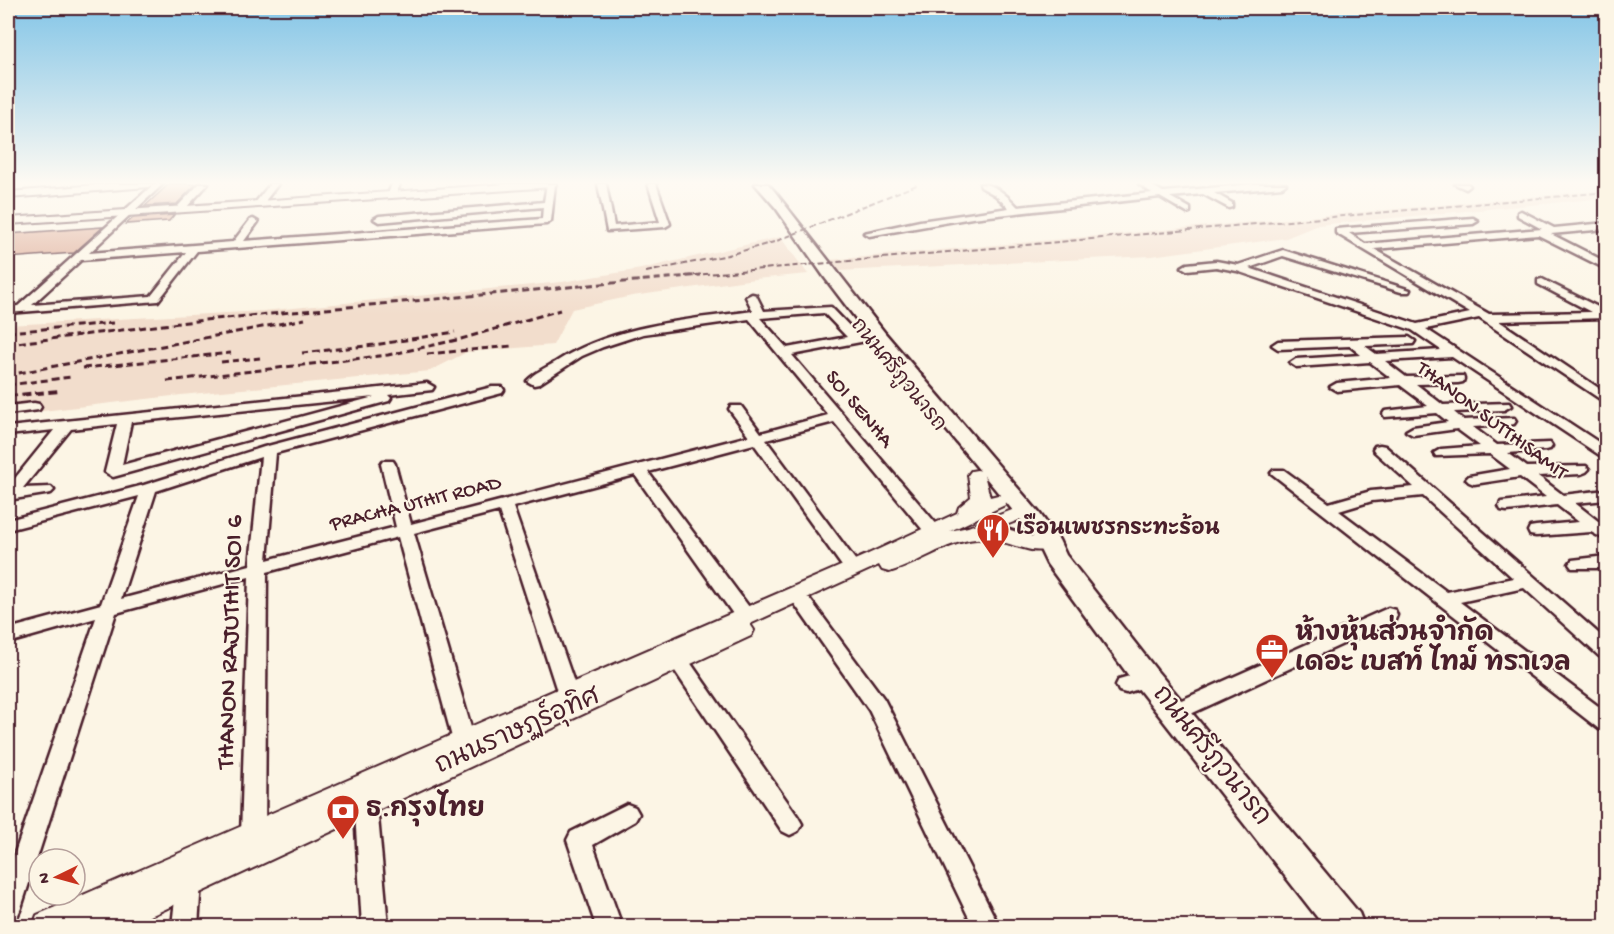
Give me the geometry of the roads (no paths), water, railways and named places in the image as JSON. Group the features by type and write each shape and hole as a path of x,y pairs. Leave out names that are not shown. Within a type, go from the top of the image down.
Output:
{"main road":[{"name":"ถนนศรีภูวนารถ","path":"782,228 860,338 977,476 1012,506"},
{"name":"ถนนศรีภูวนารถ","path":"796,228 829,274 1046,551 1137,682 1175,712 1346,927"}],"street":[{"path":"20,310 110,228"},
{"path":"236,245 249,228"},
{"path":"372,235 375,228"},
{"path":"78,257 464,228"},
{"path":"869,232 896,228"},
{"path":"1385,228 1339,231 1484,316 1604,396"},
{"path":"1547,228 1553,231"},
{"path":"1588,228 1606,236"},
{"path":"1363,247 1592,228"},
{"path":"1540,232 1606,266"},
{"path":"8,310 154,299 193,249"},
{"path":"1239,268 1284,253 1405,290"},
{"path":"1187,267 1216,264 1239,268 1416,328 1606,453"},
{"path":"1542,282 1606,315"},
{"name":"SOI SENHA","path":"752,297 756,315 783,353 836,417 944,533"},
{"path":"534,381 578,353 642,331 756,315 826,309 860,338"},
{"path":"1416,328 1484,316 1606,315"},
{"path":"783,353 860,338"},
{"path":"1278,345 1409,341"},
{"name":"THANON SUTTHISAMIT","path":"1352,342 1558,499 1602,529"},
{"path":"1296,363 1454,353"},
{"path":"1337,387 1458,379"},
{"path":"10,433 67,424 206,409 427,387 113,472 125,418"},
{"path":"8,525 149,488 269,450 498,390"},
{"path":"1390,414 1504,406"},
{"path":"8,410 34,407"},
{"path":"736,409 852,569"},
{"name":"PRACHA UTHIT ROAD","path":"8,636 258,568 640,471 836,417"},
{"path":"1413,431 1459,424 1509,421"},
{"path":"8,495 67,424"},
{"path":"1441,453 1545,446"},
{"path":"1380,449 1606,651"},
{"name":"THANON RAJUTHIT SOI 6","path":"253,836 258,568 269,450"},
{"path":"388,464 466,748"},
{"path":"1474,479 1524,472 1581,469"},
{"path":"640,471 745,616"},
{"path":"1279,473 1606,723"},
{"path":"944,533 981,499 977,476"},
{"path":"8,908 149,488"},
{"path":"8,495 46,490"},
{"path":"1327,509 1371,496 1428,491"},
{"path":"1507,506 1606,495"},
{"path":"505,506 568,694"},
{"path":"48,927 253,836 466,748 568,694 852,569 1012,506"},
{"path":"1536,531 1602,529"},
{"path":"944,533 992,532 1046,551"},
{"name":"ถนนราษฏร์อุทิศ","path":"96,927 189,882 362,804 466,748 678,660 803,603 944,533"},
{"path":"1578,564 1606,562"},
{"path":"1445,599 1530,581"},
{"path":"803,603 877,705 986,927"},
{"path":"1175,712 1388,615"},
{"path":"678,660 790,824"},
{"path":"362,804 366,806 375,927"},
{"path":"609,927 579,840 627,814"},
{"path":"185,927 189,882"}],"railway":[{"path":"646,272 728,255 774,242 810,228"},
{"path":"685,276 1216,228"},
{"path":"8,344 204,320 701,275"},
{"path":"167,381 388,355 461,339 560,310"},
{"path":"8,375 305,319"},
{"path":"8,332 113,323"},
{"path":"302,353 374,345 455,332"},
{"path":"427,354 512,346"},
{"path":"83,368 231,353"},
{"path":"221,362 260,358"},
{"path":"8,385 71,377"},
{"path":"8,396 59,391"}],"place":[{"name":"เรือนเพชรกระทะร้อน","path":"993,559"},
{"name":"ห้างหุ้นส่วนจำกัด เดอะ เบสท์ ไทม์ ทราเวล","path":"1272,679"},
{"name":"ธ.กรุงไทย","path":"343,840"}]}
